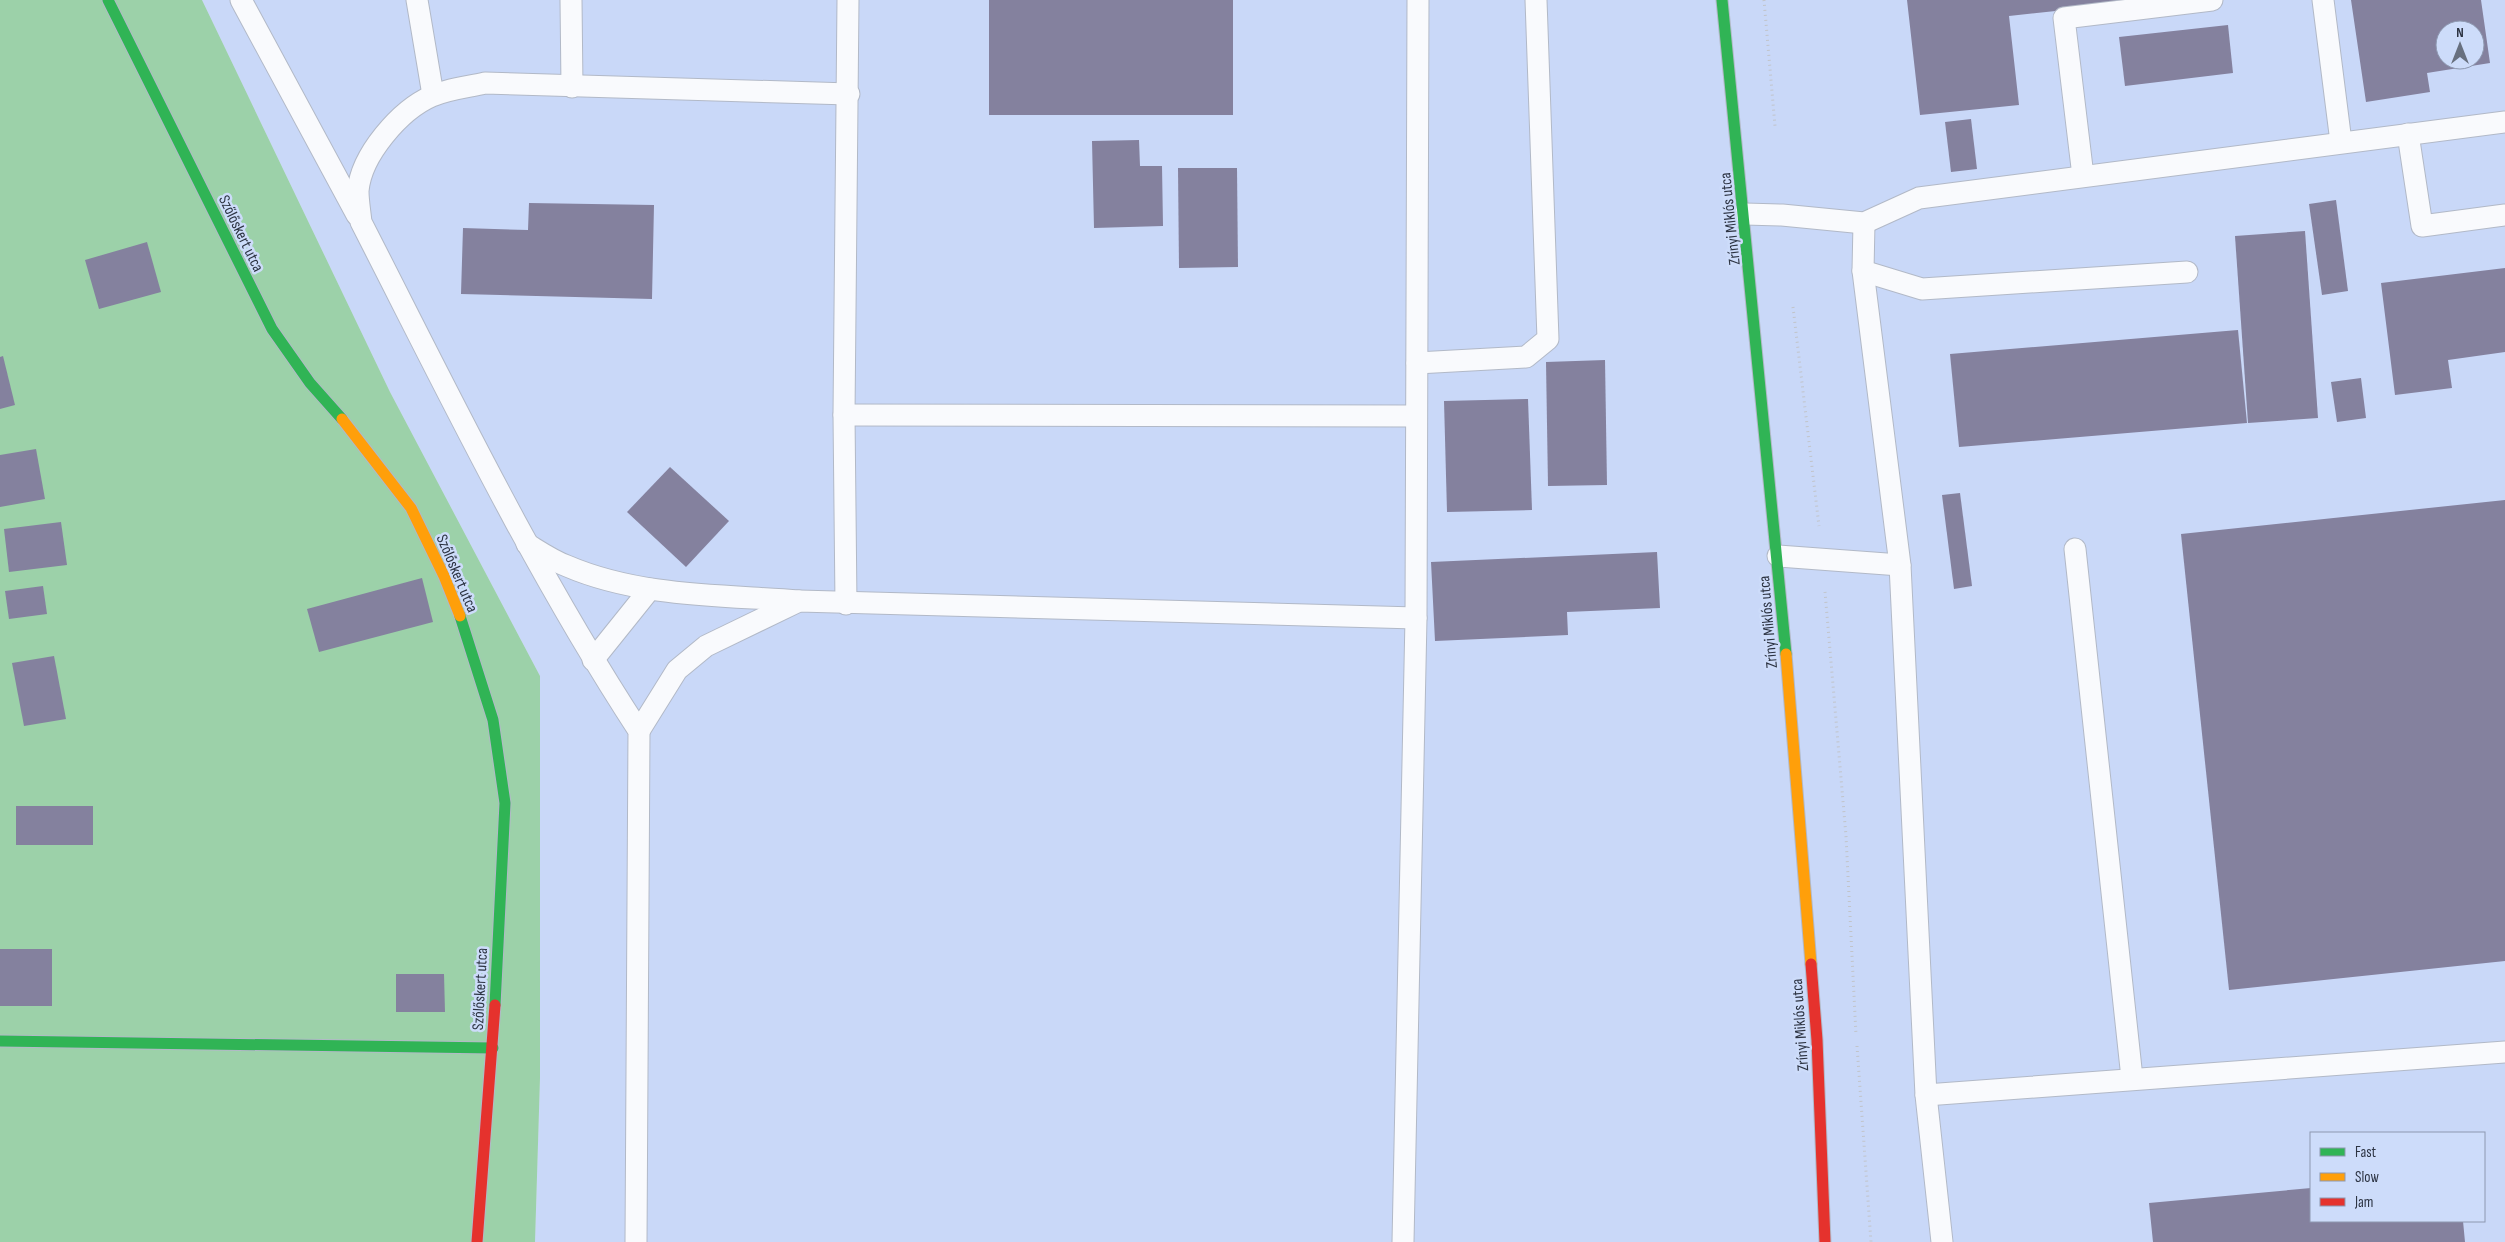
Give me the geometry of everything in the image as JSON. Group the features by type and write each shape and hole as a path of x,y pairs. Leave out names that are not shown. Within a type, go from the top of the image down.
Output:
{"street":[{"name":"Szőlőskert utca","path":"108,0 272,329 310,383 359,439 411,508 444,576 469,640 493,720 505,803 493,1048 477,1242"},
{"name":"Zrínyi Miklós utca","path":"1722,0 1778,556 1817,1040 1825,1242"},
{"path":"0,1041 493,1048"}],"lane":[{"path":"241,0 361,222 527,544 593,660 639,731"},
{"path":"417,0 433,95"},
{"path":"571,0 572,87"},
{"path":"846,604 844,415 849,94 848,0"},
{"path":"1403,1242 1416,618 1418,0"},
{"path":"1417,363 1526,357 1548,339 1536,0"},
{"path":"2083,176 2064,18 2212,0"},
{"path":"2323,0 2341,142"},
{"path":"361,222 358,190 366,165 385,134 408,110 433,95 485,84 849,94"},
{"path":"1745,214 1782,215 1864,223 1919,198 2505,122"},
{"path":"2408,134 2422,226 2505,216"},
{"path":"1864,223 1862,271 1900,565 1926,1095 1942,1242"},
{"path":"1862,271 1922,288 2187,272"},
{"path":"844,415 1416,416"},
{"path":"527,544 566,566 600,578 650,589 846,604 1416,618"},
{"path":"2075,549 2132,1078"},
{"path":"1778,556 1900,565"},
{"path":"593,660 650,589"},
{"path":"636,1242 639,731 677,670 706,646 799,601"},
{"path":"1926,1095 2132,1078 2505,1052"}],"shaded area":[{"path":"202,0 2505,0 2505,1242 535,1242 540,1078 540,676 390,392"}],"green space":[{"path":"0,0 202,0 390,392 540,676 540,1078 535,1242 0,1242"}],"building":[{"path":"989,0 1233,0 1233,115 989,115"},
{"path":"1907,0 2150,1 2009,16 2019,105 1920,115"},
{"path":"2351,0 2481,0 2484,20 2435,20 2435,70 2446,70 2427,73 2430,92 2366,102"},
{"path":"2228,25 2233,73 2125,86 2119,37"},
{"path":"2485,28 2490,63 2485,64"},
{"path":"1971,119 1977,169 1951,172 1945,122"},
{"path":"1139,140 1140,166 1162,166 1163,226 1094,228 1092,141"},
{"path":"1178,168 1237,168 1238,267 1179,268"},
{"path":"2336,200 2348,291 2322,295 2309,204"},
{"path":"529,203 654,205 652,299 461,294 463,228 528,230"},
{"path":"2305,231 2318,418 2248,423 2235,236"},
{"path":"147,242 161,292 99,309 85,260"},
{"path":"2505,268 2505,352 2448,360 2452,388 2395,395 2381,283"},
{"path":"2238,330 2247,423 1959,447 1950,354"},
{"path":"3,356 15,405 0,409 0,357"},
{"path":"1605,360 1607,485 1548,486 1546,362"},
{"path":"2361,378 2366,418 2337,422 2331,382"},
{"path":"1528,399 1532,510 1447,512 1444,401"},
{"path":"36,449 45,499 0,507 0,455"},
{"path":"670,467 729,521 686,567 627,512"},
{"path":"1960,493 1972,586 1954,589 1942,495"},
{"path":"2505,500 2505,961 2229,990 2181,534"},
{"path":"61,522 67,565 9,572 4,529"},
{"path":"1657,552 1660,608 1567,612 1568,635 1435,641 1431,562"},
{"path":"422,578 433,622 319,652 307,609"},
{"path":"43,586 47,614 9,619 5,591"},
{"path":"54,656 66,719 24,726 12,663"},
{"path":"16,806 93,806 93,845 16,845"},
{"path":"0,949 52,949 52,1006 0,1006"},
{"path":"396,974 444,974 445,1012 396,1012"},
{"path":"2310,1188 2310,1222 2463,1222 2465,1242 2153,1242 2149,1203"}],"traffic: fast":[{"path":"108,0 272,329 310,383 342,419"},
{"path":"1722,0 1786,654"},
{"path":"460,616 493,720 505,803 495,1005"},
{"path":"0,1041 493,1048"}],"traffic: slow":[{"path":"342,419 411,508 444,576 460,616"},
{"path":"1786,654 1811,964"}],"traffic: jam":[{"path":"1811,964 1817,1040 1825,1242"},
{"path":"477,1242 495,1005"}]}
